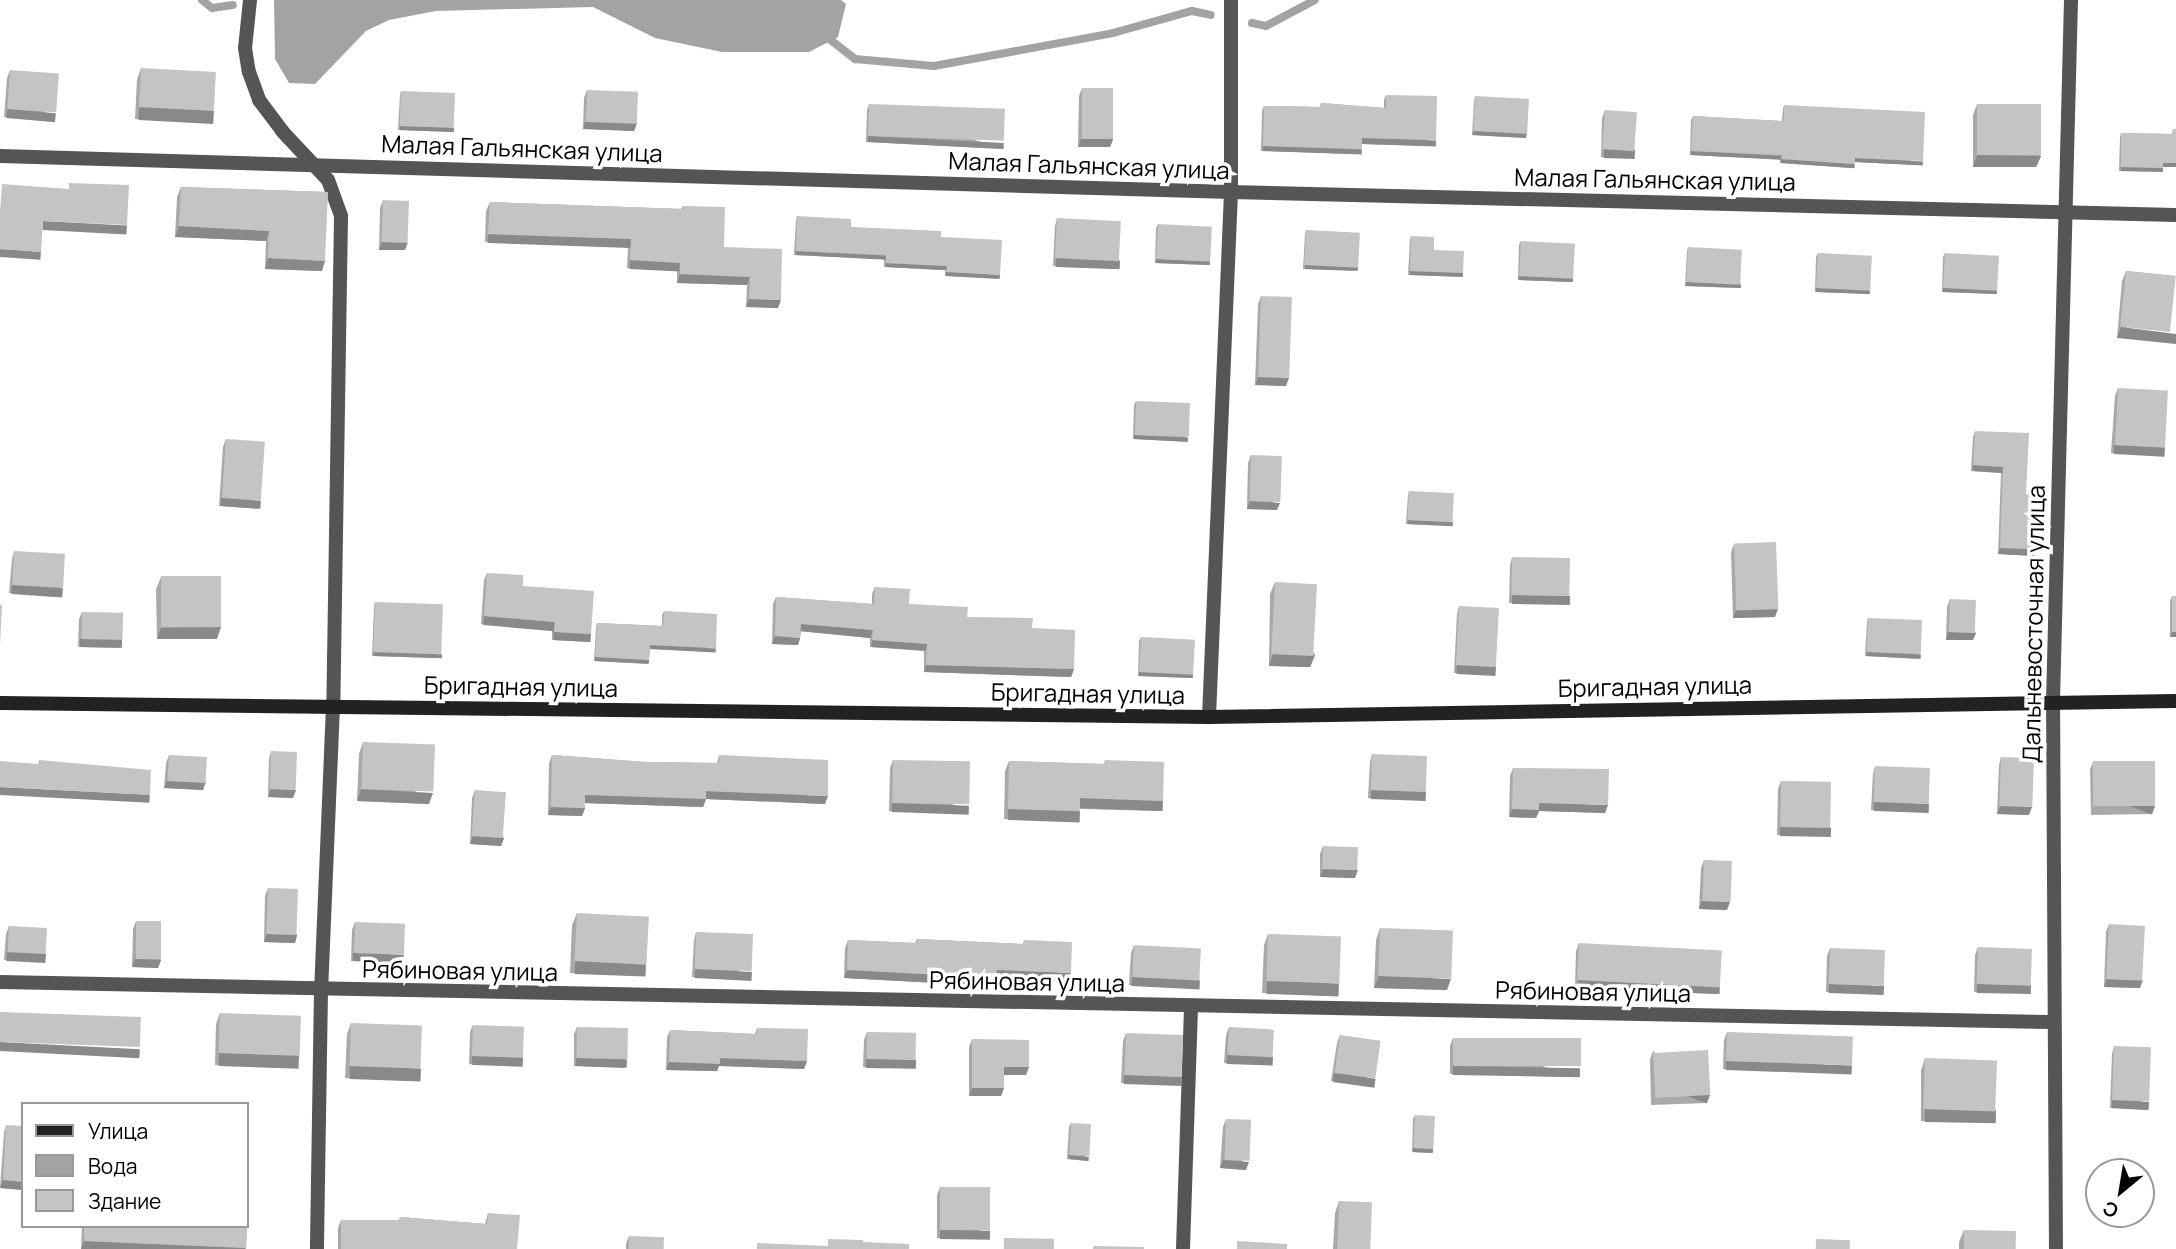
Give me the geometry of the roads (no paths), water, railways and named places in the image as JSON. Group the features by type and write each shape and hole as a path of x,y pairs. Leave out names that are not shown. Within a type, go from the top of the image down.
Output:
{"street":[{"path":"250,0 246,48 248,72 259,100 282,131 316,164 335,194 341,216 333,706 321,990 317,1249"},
{"path":"1209,717 1231,192 1231,0"},
{"name":"Дальневосточная улица","path":"2056,1249 2052,1022 2053,701 2071,0"},
{"name":"Малая Гальянская улица","path":"0,156 1231,192 2176,215"},
{"name":"Бригадная улица","path":"0,703 1209,717 2176,701"},
{"name":"Рябиновая улица","path":"0,982 2052,1022"},
{"path":"1183,1249 1191,1007"}],"water":[{"path":"274,0 841,0 846,4 838,37 809,52 722,52 655,38 593,7 436,11 389,20 366,31 315,84 289,83 275,59"}],"waterway":[{"path":"202,0 212,8 233,5"},
{"path":"1252,23 1266,26 1315,0"},
{"path":"823,34 855,59 934,66 1113,33 1192,11 1211,15"}]}
